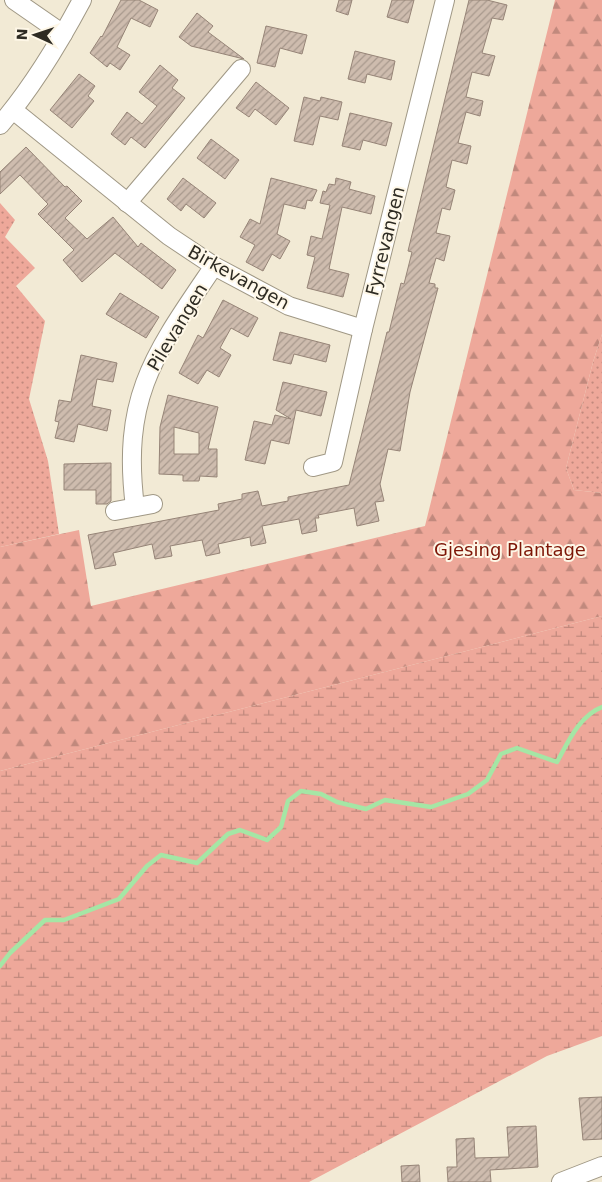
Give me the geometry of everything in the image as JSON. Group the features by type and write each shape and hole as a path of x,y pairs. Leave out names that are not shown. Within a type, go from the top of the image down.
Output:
{"street":[{"path":"14,0 63,34"},
{"path":"0,124 13,110 63,34 82,0"},
{"name":"Fyrrevangen","path":"313,467 333,462 363,329 445,0"},
{"path":"127,203 241,69"},
{"name":"Birkevangen","path":"13,110 169,236 214,266 289,306 363,329"},
{"name":"Pilevangen","path":"135,507 130,471 131,435 138,399 151,365 168,334 214,266"},
{"path":"115,511 153,504"},
{"path":"561,1182 602,1166"}],"green space":[{"name":"Gjesing Plantage","path":"555,0 602,0 602,334 566,468 574,490 602,493 602,616 0,771 0,547 79,530 91,606 425,526"},
{"path":"0,203 15,220 5,237 35,268 16,286 45,321 29,399 48,461 59,534 0,547"},
{"path":"602,334 602,493 574,490 566,468"},
{"path":"602,616 602,1036 547,1056 309,1182 0,1182 0,771"}],"building":[{"path":"121,0 139,0 158,10 150,27 131,18 117,47 130,55 120,70 110,63 107,67 90,53 102,37"},
{"path":"339,0 352,0 348,15 336,11"},
{"path":"392,0 414,0 408,23 387,17"},
{"path":"469,0 487,0 507,5 503,20 492,18 482,53 495,56 489,76 472,72 466,97 483,101 480,116 466,112 458,143 471,146 467,164 452,160 446,187 455,190 450,210 442,208 436,233 450,236 444,261 436,258 429,283 435,284 435,288 438,288 410,392 400,451 388,449 380,484 384,501 375,502 379,521 357,526 354,508 318,515 319,518 315,518 317,531 302,534 299,519 262,526 266,543 251,546 250,537 218,544 220,553 206,556 202,540 170,546 172,556 155,559 152,544 113,553 116,565 95,569 88,535 219,510 218,504 242,499 242,494 258,491 262,506 288,501 288,497 349,485 387,332 389,332 401,283 404,284 412,252 408,251"},
{"path":"197,13 213,26 208,32 244,59 191,46 179,37"},
{"path":"266,26 307,35 302,54 280,48 275,67 257,63"},
{"path":"355,51 395,61 391,80 367,74 365,83 348,79"},
{"path":"160,65 178,80 172,88 185,98 145,148 131,137 125,145 111,134 127,112 142,124 157,106 139,92"},
{"path":"79,74 95,86 88,96 94,101 72,128 50,110"},
{"path":"256,82 289,108 276,125 255,109 249,117 236,108"},
{"path":"304,97 320,101 321,97 342,102 338,120 320,116 313,145 294,141"},
{"path":"350,113 392,123 386,146 363,140 360,150 342,146"},
{"path":"211,139 239,160 225,179 197,158"},
{"path":"26,147 65,187 67,186 82,201 65,218 87,239 113,217 138,247 141,243 176,270 162,289 115,253 82,282 63,260 74,250 38,214 48,204 20,175 0,194 0,172"},
{"path":"183,178 216,203 204,218 186,204 181,211 167,199"},
{"path":"271,178 317,190 312,201 307,200 305,209 284,204 277,234 290,241 280,259 272,254 263,271 246,262 255,245 240,237 250,219 260,224"},
{"path":"336,178 351,182 349,189 375,196 371,214 342,207 329,269 349,274 343,297 307,288 315,257 307,255 311,236 322,239 330,205 320,203 323,191 326,192 329,184 335,185"},
{"path":"120,293 159,317 146,338 106,314"},
{"path":"223,300 258,318 248,337 231,328 220,348 231,355 219,377 207,370 198,384 179,373 198,335 203,338"},
{"path":"280,332 330,345 326,362 294,354 291,364 273,360"},
{"path":"81,355 117,363 113,382 97,379 92,406 111,410 107,431 78,424 74,442 55,438 59,422 55,421 59,400 71,402"},
{"path":"283,382 327,392 321,416 296,410 289,444 271,440 265,464 245,460 254,421 272,425 275,415 291,419 276,410"},
{"path":"168,395 218,407 208,449 217,449 217,477 200,476 199,481 183,481 183,475 159,474 160,427","holes":["174,427 199,433 199,454 174,454"]},
{"path":"111,463 111,501 107,504 96,504 96,490 64,490 64,464"},
{"path":"602,1097 602,1139 583,1140 579,1098"},
{"path":"536,1126 538,1167 490,1170 491,1182 448,1182 447,1167 457,1167 456,1139 474,1138 475,1158 509,1157 507,1127"},
{"path":"419,1165 420,1182 402,1182 401,1166"}],"waterway":[{"path":"0,966 10,953 45,920 64,920 119,899 147,866 161,855 197,863 228,834 240,830 267,840 281,827 288,801 301,791 321,794 337,802 366,809 385,800 431,807 468,794 487,780 501,754 517,748 557,762 570,738 581,723 587,716 602,707"}]}
